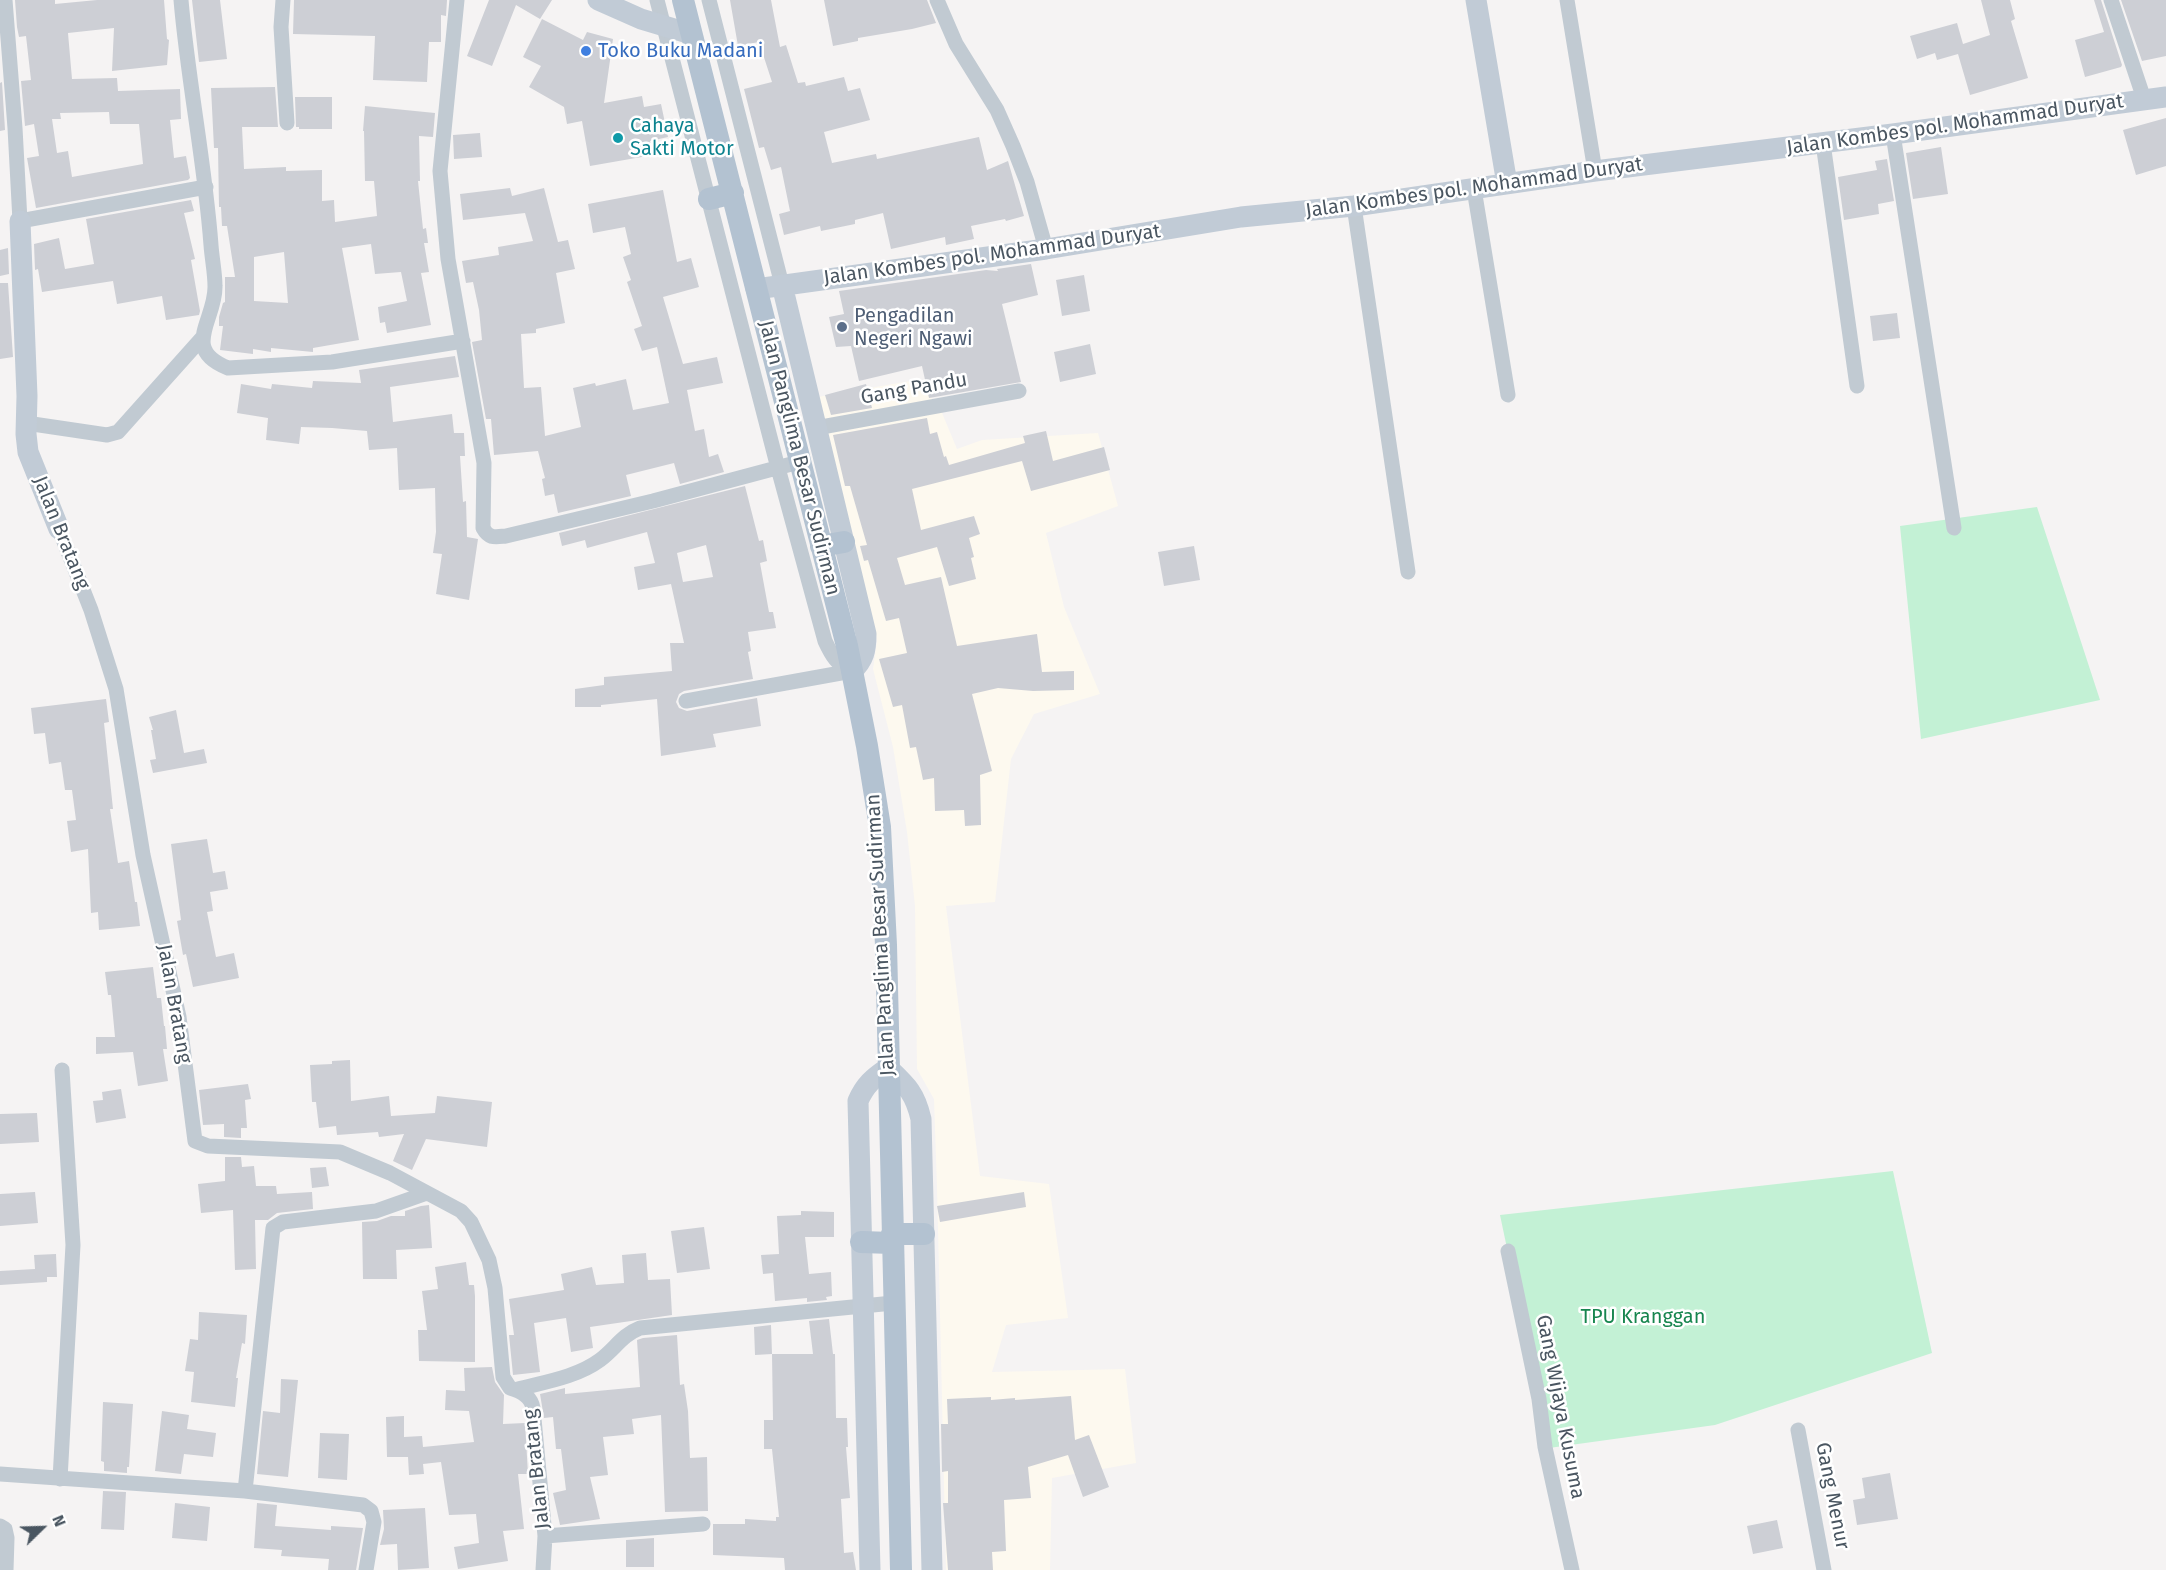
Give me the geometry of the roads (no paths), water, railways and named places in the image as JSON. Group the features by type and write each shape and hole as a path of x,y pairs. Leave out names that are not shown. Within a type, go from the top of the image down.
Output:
{"main road":[{"name":"Jalan Panglima Besar Sudirman","path":"683,0 756,289 789,465 821,546 852,671 867,746 881,845 886,945 901,1570"},
{"path":"709,199 733,193"},
{"path":"821,546 844,542"},
{"path":"861,1242 924,1234"}],"street":[{"path":"5,0 20,221 206,187"},
{"path":"181,0 206,187 215,289 202,338 203,347 208,356 216,363 228,368 332,362 463,341"},
{"path":"283,0 281,27 287,123"},
{"path":"456,0 440,171 448,259 484,463 483,528 489,537 506,536 789,465"},
{"path":"598,0 664,27 691,34"},
{"path":"657,0 709,199 789,465 825,641 842,668 852,671"},
{"path":"686,701 852,671 862,661 867,634 782,285 709,0"},
{"path":"937,0 956,44 997,110 1013,146 1027,183 1046,249"},
{"path":"1476,0 1507,184"},
{"path":"1566,0 1596,171"},
{"path":"2110,0 2144,99"},
{"name":"Jalan Kombes pol. Mohammad Duryat","path":"756,289 1046,249 1241,218 1354,206 1596,171 2166,97"},
{"path":"1893,134 1954,528"},
{"path":"1823,143 1857,386"},
{"path":"1474,189 1508,395"},
{"path":"1354,206 1408,572"},
{"name":"Jalan Bratang","path":"20,221 28,452 91,610 116,689 143,855 179,1017 195,1140 208,1146 340,1152 375,1166 461,1211 471,1222 489,1260 495,1288 503,1377 510,1388 518,1389 529,1397 534,1408 545,1536 543,1570"},
{"path":"26,423 107,435 118,432 202,338"},
{"name":"Gang Pandu","path":"816,428 1019,391"},
{"path":"870,1570 858,1101 872,1079 888,1068 908,1086 914,1095 921,1119 932,1570"},
{"path":"60,1479 73,1245 62,1070"},
{"path":"244,1491 273,1228 283,1222 376,1210 427,1193"},
{"name":"Gang Wijaya Kusuma","path":"1508,1251 1539,1399 1545,1446 1572,1570"},
{"path":"518,1389 588,1367 602,1359 628,1333 639,1328 893,1303"},
{"name":"Gang Menur","path":"1798,1430 1824,1570"},
{"path":"0,1474 244,1491 363,1505 371,1511 374,1522 366,1570"},
{"path":"545,1536 702,1524"},
{"path":"0,1526 5,1529 8,1538 6,1570"}],"place":[{"name":"Toko Buku Madani","path":"586,51"},
{"name":"Cahaya Sakti Motor","path":"618,138"},
{"name":"Pengadilan Negeri Ngawi","path":"842,327"}],"park label":[{"name":"TPU Kranggan","path":"1643,1317"}]}
